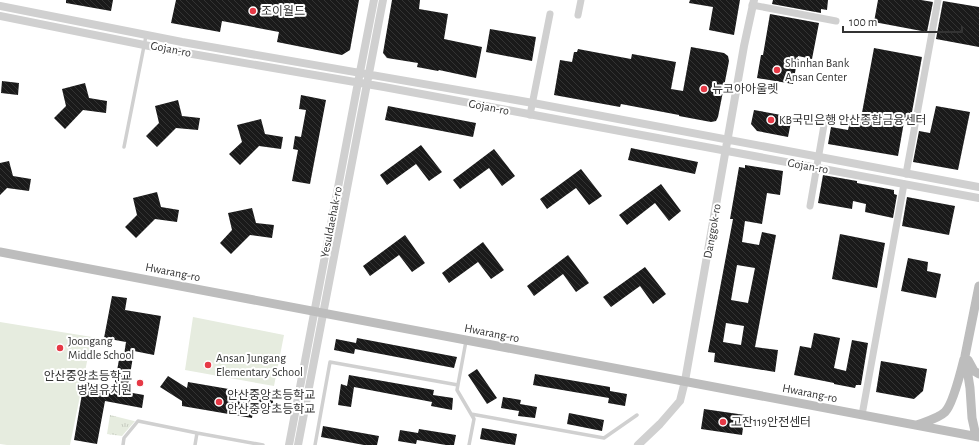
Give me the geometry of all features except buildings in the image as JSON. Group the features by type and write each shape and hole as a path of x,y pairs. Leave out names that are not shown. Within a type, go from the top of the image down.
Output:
{"main road":[{"name":"Hwarang-ro","path":"0,252 862,415 978,434"},
{"path":"916,425 939,416 946,411 954,393 965,356 979,286"},
{"path":"965,356 974,371 979,374"},
{"path":"965,356 970,388 972,418 978,434"}],"street":[{"name":"Yesuldaehak-ro","path":"298,445 358,83 374,0"},
{"name":"Yesuldaehak-ro","path":"289,445 319,312 367,84 383,0"},
{"path":"578,15 581,0"},
{"path":"906,174 938,0"},
{"path":"753,3 836,21"},
{"name":"Danggok-ro","path":"638,445 660,424 680,401 685,381 744,46 753,3"},
{"name":"Gojan-ro","path":"0,6 146,36 533,103 979,187"},
{"path":"530,115 550,14"},
{"name":"Gojan-ro","path":"0,16 144,44 979,198"},
{"path":"810,206 824,125"},
{"path":"862,415 904,184"}],"lane":[{"path":"124,147 146,36"},
{"path":"467,340 457,390 474,419 469,445"},
{"path":"315,445 330,362 458,385"},
{"path":"471,414 604,438 637,415"},
{"path":"123,445 124,438 138,421 263,445"},
{"path":"195,445 197,433"}],"green space":[{"path":"193,317 284,335 274,386 185,370"},
{"path":"0,322 92,337 70,445 0,444"},
{"path":"110,415 135,421 122,436 107,434"}],"place":[{"name":"조이월드","path":"253,11"},
{"name":"Shinhan Bank Ansan Center","path":"777,70"},
{"name":"뉴코아아울렛","path":"704,89"},
{"name":"KB국민은행 안산종합금융센터","path":"771,120"},
{"name":"Joongang Middle School","path":"60,348"},
{"name":"Ansan Jungang Elementary School","path":"208,365"},
{"name":"안산중앙초등학교 병설유치원","path":"140,383"},
{"name":"안산중앙초등학교 안산중앙초등학교","path":"219,402"},
{"name":"고잔119안전센터","path":"723,422"}]}
